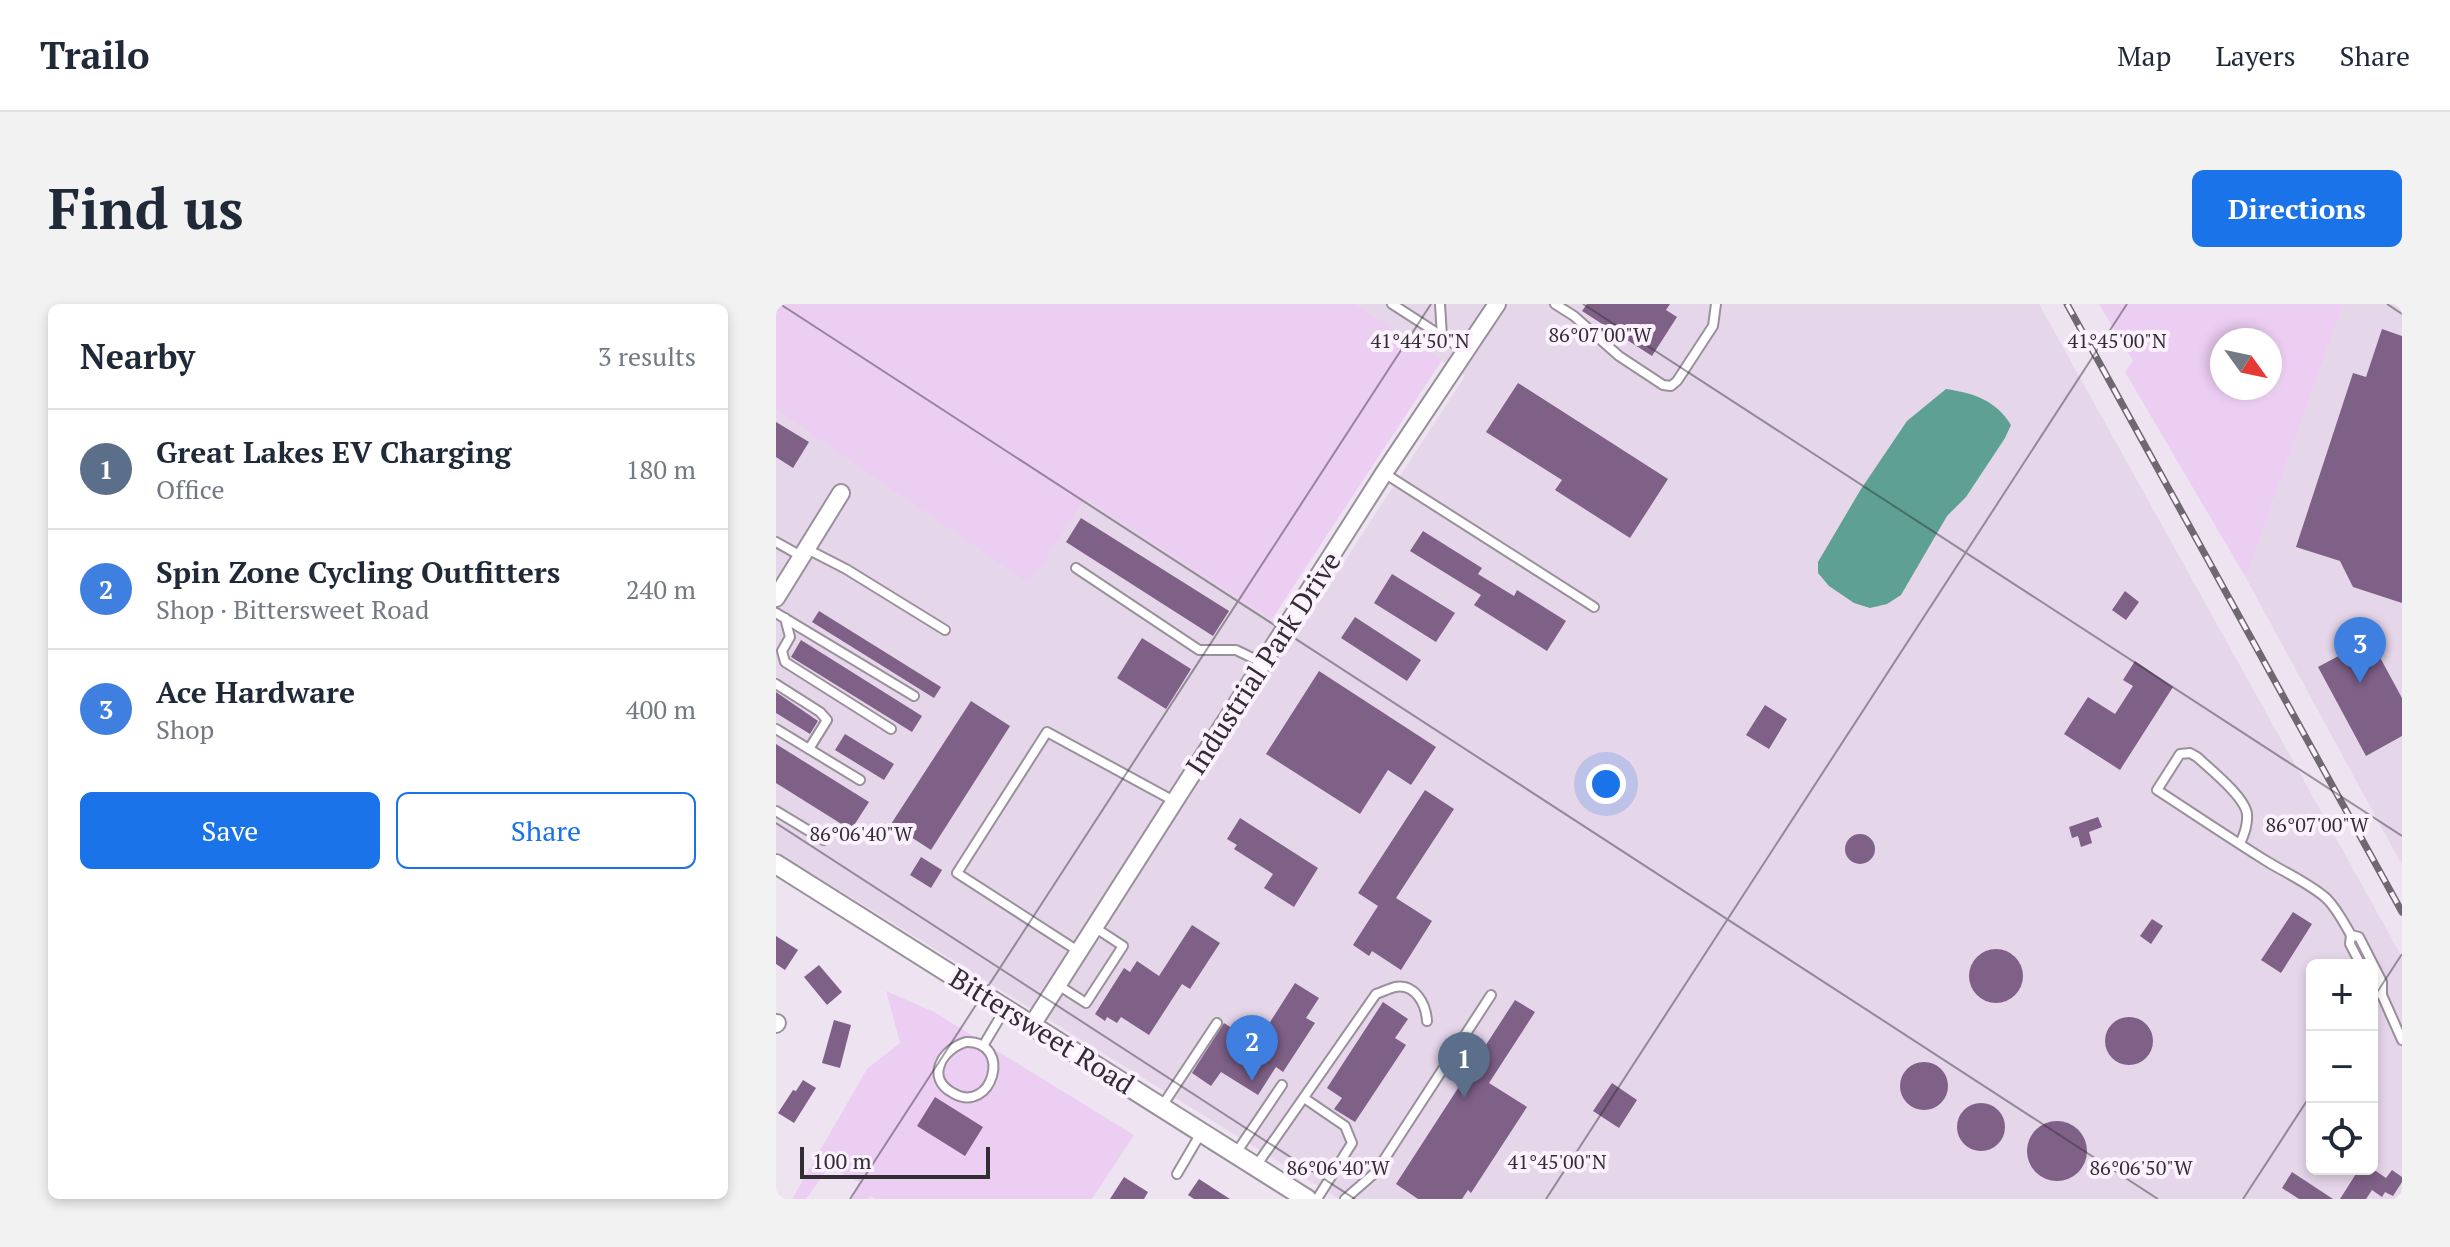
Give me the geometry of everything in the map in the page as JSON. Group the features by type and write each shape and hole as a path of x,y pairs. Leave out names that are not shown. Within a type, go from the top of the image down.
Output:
{"street":[{"name":"Industrial Park Drive","path":"1032,1025 1384,473 1497,304"},
{"path":"776,598 841,493"},
{"name":"Bittersweet Road","path":"776,864 1307,1199"}],"lane":[{"path":"1392,304 1465,351"},
{"path":"1440,304 1442,336"},
{"path":"1555,304 1574,316 1619,356 1663,385 1671,386 1713,326 1716,304"},
{"path":"1384,473 1594,607"},
{"path":"776,542 846,569 945,630"},
{"path":"1076,568 1199,650 1236,650 1263,663"},
{"path":"780,616 914,696"},
{"path":"780,616 790,637 782,651 785,662 891,729"},
{"path":"776,684 820,712 827,720 809,749"},
{"path":"776,729 860,780"},
{"path":"1078,951 957,873 1047,732 1174,801"},
{"path":"2240,844 2247,824 2247,810 2241,800 2197,757 2190,753 2180,754 2157,790 2240,844 2324,896 2351,935 2350,944 2358,959"},
{"path":"776,811 824,840"},
{"path":"1058,984 1086,1003 1123,946 1094,927"},
{"path":"2351,935 2359,937 2382,982 2382,995 2402,1040"},
{"path":"1256,1166 1376,994 1399,986 1411,990 1420,997 1427,1021"},
{"path":"2378,992 2382,995"},
{"path":"1345,1199 1376,1172 1491,995"},
{"path":"983,1046 1006,1008"},
{"path":"1162,1107 1217,1023"},
{"path":"966,1042 983,1046 990,1052 993,1061 987,1088 971,1097 952,1093 940,1079 945,1054 957,1044 966,1042"},
{"path":"1236,1154 1282,1085"},
{"path":"1304,1098 1345,1126 1352,1143 1317,1199"},
{"path":"1177,1174 1202,1132"}],"shaded area":[{"path":"776,304 1355,304 1442,360 1272,619 1085,499 1030,584 776,410"},
{"path":"1355,304 2039,304 2402,957 2402,1199 1339,1199 776,851 776,410 1030,583 1085,499 1297,635 1465,376"},
{"path":"2099,304 2343,304 2246,578 2125,372 2133,361"},
{"path":"2343,304 2402,304 2402,865 2246,578"},
{"path":"1946,389 1983,399 1998,409 2011,425 1966,497 1947,516 1901,595 1887,604 1870,608 1854,603 1829,586 1818,573 1818,562 1861,489 1907,421"},
{"path":"886,991 934,1012 1134,1135 1092,1199 875,1199 870,1196 868,1199 852,1199 859,1182 829,1167 806,1199 792,1199 867,1069 900,1043"}],"building":[{"path":"1587,304 1670,304 1666,310 1677,317 1652,356 1582,311"},
{"path":"2382,329 2402,336 2402,603 2353,587 2340,561 2296,547 2353,373 2366,377"},
{"path":"1518,383 1668,479 1630,538 1555,490 1562,480 1486,432"},
{"path":"776,422 809,442 793,468 776,457"},
{"path":"1081,518 1229,611 1213,636 1066,542"},
{"path":"1423,531 1482,568 1478,574 1514,596 1517,590 1566,621 1547,651 1474,605 1481,595 1410,551"},
{"path":"1392,574 1455,613 1436,642 1374,603"},
{"path":"2125,591 2139,602 2126,620 2112,610"},
{"path":"819,611 941,687 934,698 812,622"},
{"path":"1355,617 1421,660 1407,681 1341,638"},
{"path":"1142,638 1191,669 1166,709 1117,678"},
{"path":"2370,639 2402,698 2402,736 2366,756 2318,667"},
{"path":"801,640 922,716 912,732 791,657"},
{"path":"2135,661 2173,687 2120,770 2064,734 2088,697 2115,714 2133,686 2123,680"},
{"path":"1319,671 1436,747 1411,785 1388,770 1360,814 1266,754"},
{"path":"776,692 818,721 810,734 776,713"},
{"path":"971,701 1010,726 931,850 891,824"},
{"path":"1765,705 1787,719 1769,749 1746,735"},
{"path":"845,734 894,764 884,780 835,750"},
{"path":"776,744 869,802 851,830 776,783"},
{"path":"1425,790 1454,809 1396,898 1432,921 1401,970 1372,951 1369,956 1353,945 1378,906 1358,893"},
{"path":"2098,817 2102,827 2089,832 2092,843 2081,847 2078,836 2072,838 2069,827"},
{"path":"1240,818 1318,868 1294,907 1264,888 1273,874 1234,849 1237,845 1227,839"},
{"path":"1860,834 1866,835 1874,843 1874,855 1866,863 1860,864 1854,863 1846,855 1845,849 1846,843 1854,835"},
{"path":"921,857 942,870 931,888 910,875"},
{"path":"2293,912 2312,924 2281,973 2261,960"},
{"path":"2152,919 2163,926 2151,944 2140,936"},
{"path":"1192,925 1220,943 1190,989 1182,984 1149,1035 1121,1017 1117,1023 1107,1017 1105,1021 1095,1014 1124,968 1130,972 1137,961 1159,976"},
{"path":"776,936 798,950 785,970 776,964"},
{"path":"1996,949 2015,957 2023,976 2015,995 1996,1003 1977,995 1969,976 1977,957"},
{"path":"819,965 842,992 827,1005 804,977"},
{"path":"1295,983 1319,998 1306,1018 1315,1023 1283,1072 1276,1067 1258,1095 1221,1072 1211,1086 1192,1073 1224,1023 1256,1044"},
{"path":"1515,1000 1535,1012 1489,1083 1527,1107 1471,1193 1468,1190 1462,1199 1418,1199 1396,1184"},
{"path":"1383,1002 1408,1019 1395,1038 1406,1045 1355,1122 1334,1109 1342,1098 1327,1088"},
{"path":"2129,1017 2146,1024 2153,1041 2146,1058 2129,1065 2112,1058 2105,1041 2112,1024"},
{"path":"834,1020 851,1025 840,1068 822,1063"},
{"path":"1924,1062 1941,1069 1948,1086 1941,1103 1924,1110 1907,1103 1900,1086 1907,1069"},
{"path":"803,1080 816,1088 794,1123 778,1113"},
{"path":"1612,1083 1637,1100 1619,1128 1593,1111"},
{"path":"935,1097 983,1127 965,1156 917,1126"},
{"path":"1981,1103 1998,1110 2005,1127 1998,1144 1981,1151 1964,1144 1957,1127 1964,1110"},
{"path":"2057,1121 2069,1123 2078,1130 2085,1139 2085,1163 2078,1172 2069,1179 2057,1181 2045,1179 2036,1172 2029,1163 2027,1151 2029,1139 2036,1130 2045,1123"},
{"path":"2392,1170 2402,1177 2393,1196 2385,1192 2382,1197 2372,1190 2366,1199 2340,1199 2355,1175 2378,1175 2378,1172 2386,1178"},
{"path":"2292,1172 2333,1199 2299,1199 2282,1188"},
{"path":"1124,1177 1148,1192 1144,1199 1110,1199"},
{"path":"1199,1179 1230,1199 1194,1199 1188,1195"}],"railway":[{"path":"2067,304 2402,912"}],"place":[{"name":"Ace Hardware","path":"2360,683"},
{"name":"Spin Zone Cycling Outfitters","path":"1252,1081"},
{"name":"Great Lakes EV Charging","path":"1464,1098"}]}
